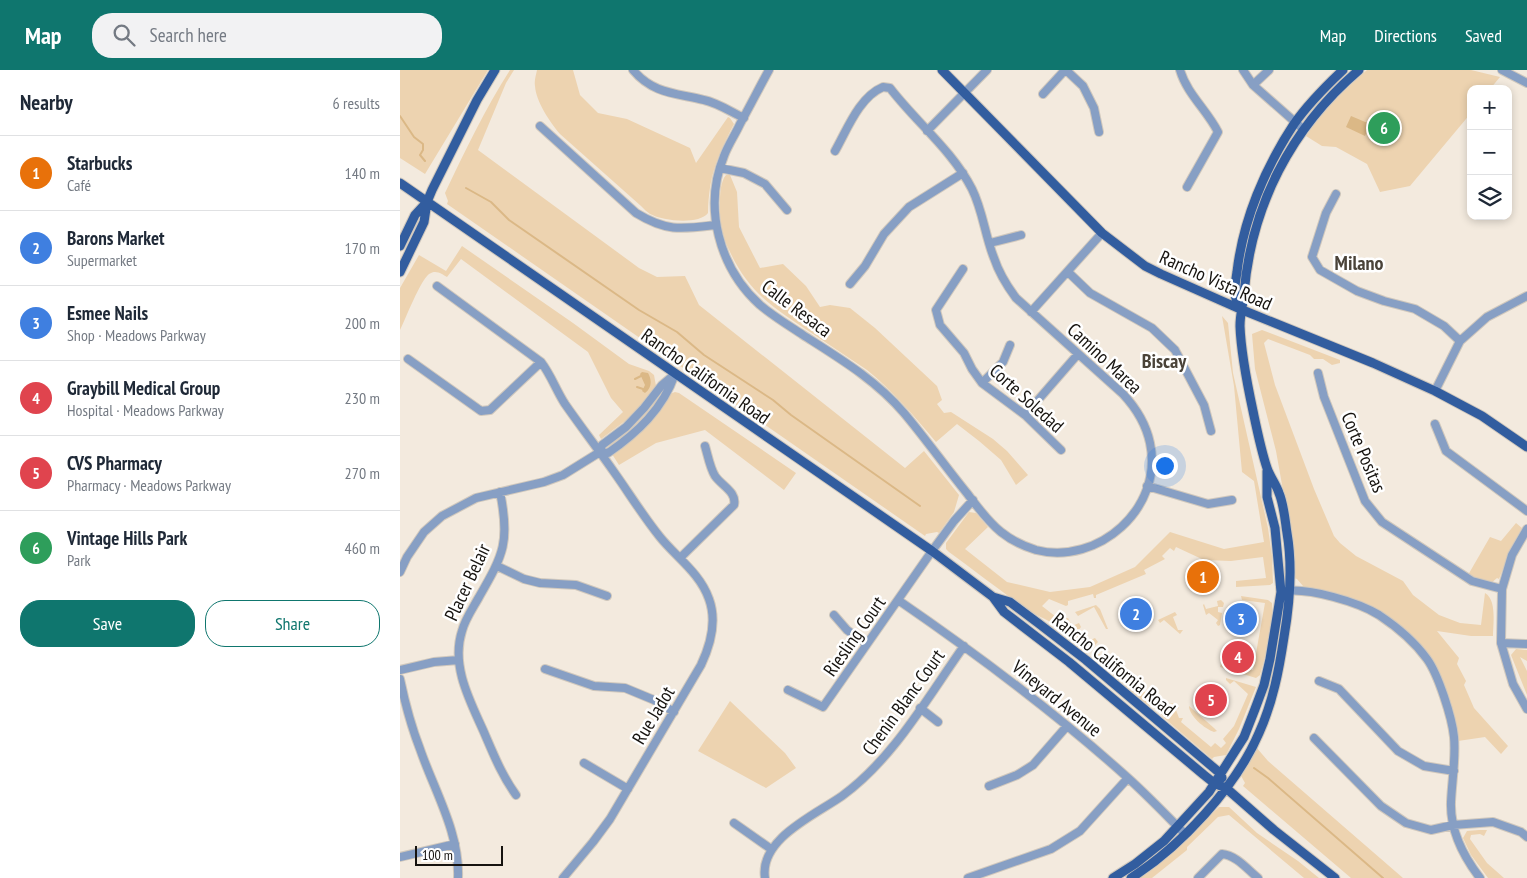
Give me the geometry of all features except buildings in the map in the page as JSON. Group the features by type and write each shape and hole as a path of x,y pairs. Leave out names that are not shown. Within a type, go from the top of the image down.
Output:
{"main road":[{"path":"400,272 424,222 427,202 477,100 495,70"},
{"name":"Rancho Vista Road","path":"942,70 1102,233 1145,266 1240,310 1373,363 1435,391 1482,416 1527,447"},
{"path":"1113,878 1135,864 1164,841 1214,783 1244,737 1264,685 1272,650 1281,592 1275,528 1267,497 1267,468 1245,371 1240,310 1235,294 1239,256 1248,221 1260,187 1276,155 1295,122 1312,101 1343,70"},
{"path":"1240,310 1244,298 1252,240 1259,213 1269,188 1304,128 1359,70"},
{"name":"Rancho California Road","path":"400,183 932,551 993,596 1010,602 1086,660 1221,774 1226,788"},
{"path":"400,246 414,215 427,202"},
{"path":"1131,878 1158,858 1184,834 1226,788 1259,733 1274,691 1291,590 1288,535 1284,514 1280,494 1267,468"},
{"name":"Rancho California Road","path":"993,596 1004,612 1076,668 1214,783 1226,788 1274,830 1335,878"},
{"path":"1030,632 1043,636 1076,661 1086,660"}],"street":[{"path":"633,70 654,88 678,96 714,103 744,118"},
{"name":"Calle Resaca","path":"769,70 724,155 720,168 715,208 716,225 721,246 730,267 746,290 759,304 883,390 903,412 973,500"},
{"path":"927,131 988,70"},
{"path":"1044,94 1065,70 1083,86 1094,108 1099,132"},
{"path":"1180,70 1194,98 1212,120 1218,132 1187,187"},
{"path":"1243,70 1253,85 1304,128"},
{"path":"1253,85 1269,70"},
{"path":"1502,70 1527,83"},
{"name":"Camino Marea","path":"835,151 869,95 883,87 890,88 951,156 963,173 980,210 993,258 1007,286 1016,298 1123,394 1138,412 1146,428 1152,461 1148,486 1140,505 1118,531 1093,545 1065,552 1037,550 1013,540 993,525 973,500"},
{"path":"540,126 636,213 650,222 674,229 716,225"},
{"path":"720,168 744,173 765,184 787,210"},
{"path":"850,284 865,266 884,234 909,207 963,173"},
{"path":"1336,194 1326,213 1312,257 1320,270 1357,291 1384,302 1415,309 1444,326 1460,341"},
{"path":"1031,312 1102,233"},
{"path":"990,243 1021,235"},
{"name":"Corte Soledad","path":"964,269 936,310 940,326 964,353 982,383 1025,415 1061,450"},
{"path":"1068,272 1090,292 1152,328 1175,350 1204,405 1211,431"},
{"path":"408,359 481,411 490,410 541,362 437,286"},
{"path":"1435,391 1460,341 1487,317 1527,296"},
{"path":"982,383 1003,362 1010,345"},
{"path":"1025,415 1078,354"},
{"name":"Rue Jadot","path":"541,362 548,370 565,403 660,537 701,581 709,598 712,614 712,630 708,649 702,664 628,789 593,842 563,878"},
{"name":"Corte Positas","path":"1318,372 1324,397 1365,501 1382,522 1472,582 1502,589"},
{"path":"400,572 407,557 424,532 442,516 476,498 544,482 563,475 600,452 602,445 626,428 662,385 676,374"},
{"path":"1435,424 1446,451 1527,511"},
{"path":"680,558 734,505 733,495 715,476 705,446"},
{"path":"1148,486 1208,504 1232,500"},
{"name":"Placer Belair","path":"500,492 505,516 502,551 497,566 462,631 459,660 461,675 470,700 502,775 516,794"},
{"name":"Riesling Court","path":"788,690 823,707 932,551 954,521 973,500"},
{"path":"1527,529 1512,555 1502,589 1501,643 1513,684 1527,709"},
{"path":"497,566 524,579 540,583 576,585 607,596"},
{"path":"1281,592 1291,590 1321,594 1350,601 1371,610 1398,628 1427,659 1445,697 1454,737 1454,771 1451,804 1453,825 1458,843 1480,878"},
{"name":"Vineyard Avenue","path":"898,600 964,646 1067,726 1128,778 1184,834"},
{"path":"834,615 847,630 868,644"},
{"path":"1501,643 1527,644"},
{"name":"Chenin Blanc Court","path":"765,878 764,873 771,849 787,832 866,777 890,752 964,646"},
{"path":"400,670 434,662 459,660"},
{"path":"545,669 594,686 625,688 654,700 674,712"},
{"path":"400,679 417,741 455,844 458,859 458,878"},
{"path":"1319,681 1339,689 1398,752 1424,766 1454,771"},
{"path":"920,708 938,722"},
{"path":"989,786 1017,775 1032,765 1067,726"},
{"path":"1314,738 1381,806 1406,823 1431,830 1453,825 1493,822 1521,832 1527,837"},
{"path":"584,763 628,789"},
{"path":"968,878 1051,850 1080,831 1128,778"},
{"path":"734,824 771,849"},
{"path":"400,856 455,844"},
{"path":"1198,878 1222,854 1232,857 1258,878"}],"shaded area":[{"path":"400,70 488,70 425,174 400,158"},
{"path":"510,70 514,70 506,83 478,150 639,268 657,277 685,276 699,305 905,468 924,451 959,495 954,512 939,533 926,534 925,536 447,204 448,201 445,193 484,115"},
{"path":"537,70 573,70 580,95 598,113 627,119 690,148 696,163 728,117 730,118 734,124 723,146 712,177 708,213 697,219 680,221 650,214 556,129 544,112 538,99 535,84"},
{"path":"1367,70 1471,70 1500,77 1493,85 1467,85 1467,118 1410,186 1380,192 1367,164 1336,147 1322,146 1306,136 1319,118"},
{"path":"1351,116 1370,124 1365,136 1346,127"},
{"path":"726,175 730,175 737,192 739,227 760,268 783,264 806,286 820,307 830,305 850,308 875,328 937,386 942,400 937,404 944,413 951,412 993,439 1007,451 1028,475 1016,485 1001,460 957,424 936,442 877,378 787,317 755,290 738,266 723,233 720,217 720,198 722,183"},
{"path":"462,246 629,364 649,371 654,375 656,386 633,415 601,439 599,435 623,412 611,398 588,352 461,259 447,277 439,272 434,272 425,278 400,330 400,288 419,255 446,271"},
{"path":"1222,316 1228,323 1233,373 1268,528 1273,583 1270,585 1236,587 1236,581 1266,578 1263,557 1231,561 1204,560 1176,547 1174,551 1170,548 1162,556 1165,559 1144,570 1146,574 1096,595 1096,598 1094,598 1093,594 1068,601 1066,606 1049,599 1042,606 1060,620 1063,617 1064,619 1068,618 1072,626 1079,623 1081,627 1078,631 1088,641 1095,638 1098,642 1088,652 1083,651 1075,646 1056,625 1029,611 949,552 946,549 946,543 969,512 976,513 988,527 965,549 1007,582 1050,592 1090,587 1135,567 1170,532 1224,549 1264,542 1254,481 1242,472 1234,386"},
{"path":"1262,330 1340,360 1340,363 1332,365 1323,359 1314,359 1310,355 1268,339 1264,343 1275,385 1314,489 1334,536 1356,556 1403,581 1413,595 1439,615 1460,623 1481,625 1485,593 1489,596 1494,613 1493,636 1471,636 1437,631 1459,658 1457,664 1466,681 1464,685 1474,708 1508,746 1501,754 1485,737 1458,741 1452,709 1441,681 1427,656 1410,634 1388,616 1363,602 1334,593 1302,588 1303,586 1294,578 1291,535 1276,451 1255,369 1252,334"},
{"path":"642,372 648,373 651,381 649,389 645,393 642,391 645,385 640,374"},
{"path":"675,392 796,473 784,490 705,430 656,443 619,465 612,454 661,408 670,394"},
{"path":"660,393 663,395 645,416 611,447 609,446 609,444 640,419"},
{"path":"1516,523 1522,528 1512,546 1499,579 1497,578 1490,584 1468,575 1490,537 1501,541"},
{"path":"1241,596 1268,600 1272,603 1271,630 1267,649 1260,675 1256,678 1220,667 1222,659 1224,660 1223,664 1253,670 1265,603 1242,600"},
{"path":"1221,600 1224,603 1223,607 1218,607 1218,612 1222,613 1220,625 1218,626 1216,623 1218,620 1209,613 1206,615 1203,605 1206,609 1218,606 1217,601"},
{"path":"1096,605 1100,609 1108,629 1106,629 1094,607 1078,616 1075,612"},
{"path":"1175,612 1177,615 1173,617 1178,630 1183,630 1180,634 1164,620 1160,623 1158,620"},
{"path":"1516,649 1527,650 1527,661 1520,657 1527,671 1527,695 1511,655"},
{"path":"1098,653 1157,702 1153,706 1149,706 1098,662 1096,656"},
{"path":"1226,678 1256,687 1226,755 1212,759 1163,717 1160,712 1167,704 1176,703 1179,708 1176,710 1179,718 1183,718 1181,722 1211,747 1215,743 1221,748 1226,743 1223,739 1234,726 1248,694 1234,681 1230,684"},
{"path":"730,701 785,753 796,768 766,788 698,751"},
{"path":"1189,706 1217,731 1214,732 1198,722"},
{"path":"1256,747 1268,761 1403,878 1351,878 1243,786 1245,783 1240,774"},
{"path":"1219,807 1229,807 1257,833 1319,878 1304,878 1229,815 1218,817 1187,847 1187,850 1152,878 1140,878 1171,853"},
{"path":"1487,830 1484,836 1480,834 1471,835 1470,839 1487,863 1504,878 1488,878 1471,855 1463,838 1467,831"}],"waterway":[{"path":"400,116 414,137 423,144 423,150 420,155 425,161"},
{"path":"466,188 491,202 509,220 639,310 677,332 704,355 773,400 791,415 920,506"},
{"path":"635,379 641,376"},
{"path":"637,387 643,389"},
{"path":"1254,768 1383,878"}],"place":[{"name":"Vintage Hills Park","path":"1384,128"},
{"name":"Starbucks","path":"1203,577"},
{"name":"Barons Market","path":"1136,614"},
{"name":"Esmee Nails","path":"1241,619"},
{"name":"Graybill Medical Group","path":"1238,657"},
{"name":"CVS Pharmacy","path":"1211,700"}],"district":[{"name":"Milano","path":"1359,263"},
{"name":"Biscay","path":"1164,361"}]}
